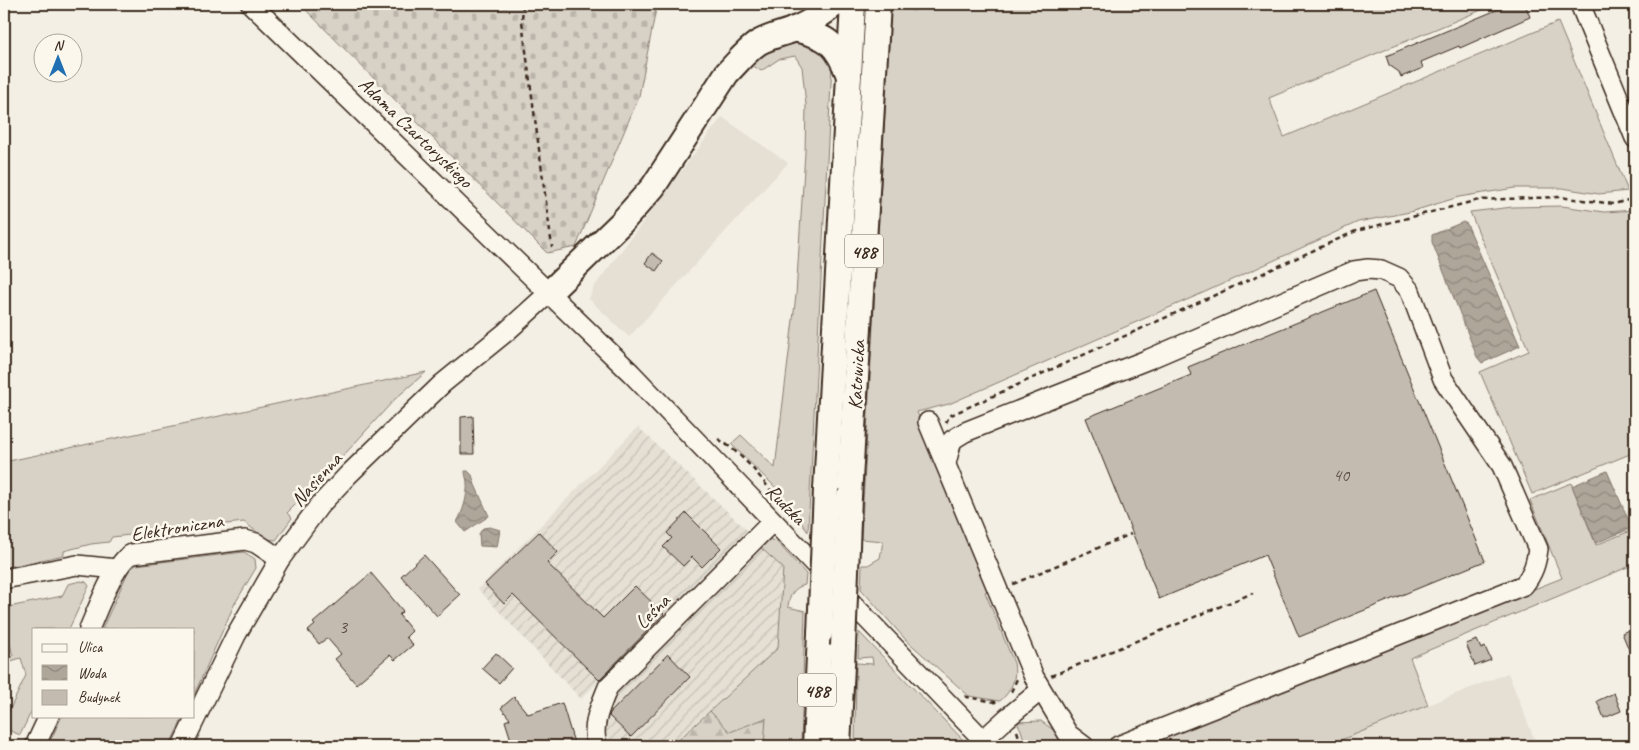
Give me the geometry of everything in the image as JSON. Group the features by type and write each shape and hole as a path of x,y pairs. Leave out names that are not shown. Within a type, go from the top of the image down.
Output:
{"main road":[{"path":"549,293 621,223 653,187 727,74 742,57 758,43 794,29 817,17 834,4"},
{"name":"Katowicka","path":"815,746 826,489 854,4"},
{"name":"Katowicka","path":"838,746 849,497 878,4"},
{"path":"794,29 816,34 831,45 843,58 850,77"},
{"path":"840,704 843,746"}],"street":[{"name":"Adama Czartoryskiego","path":"251,4 549,293"},
{"path":"1580,4 1635,138"},
{"path":"946,463 952,440 965,432 1149,358 1354,271 1381,270 1399,278 1410,291 1443,379 1502,466 1538,549 1532,575 1524,585 1118,746"},
{"name":"Rudzka","path":"549,293 631,373 986,743"},
{"name":"Nasienna","path":"182,746 236,635 280,559 319,506 348,475 442,384 506,332 549,293"},
{"path":"928,422 1038,684 1068,734 1084,746"},
{"name":"Leśna","path":"598,746 594,735 597,712 608,687 772,522"},
{"name":"Elektroniczna","path":"89,628 117,569 126,556 245,540 256,543 280,559"},
{"path":"4,579 77,565 117,569"},
{"path":"986,743 1001,723 1038,684"},
{"path":"35,746 47,718"}],"path":[{"path":"523,4 522,22 552,247"},
{"path":"937,443 949,416 1356,230 1479,200 1559,198 1614,204 1635,198"},
{"path":"998,590 1131,534"},
{"path":"1008,699 1018,675 1038,684 1045,679 1253,593"},
{"path":"1001,723 988,710 1003,702"}],"shaded area":[{"path":"722,117 788,163 629,337 589,299 594,287"},
{"path":"638,427 749,532 581,699 478,589"},
{"path":"760,547 783,568 778,648 672,746 606,746 601,729 612,694"},
{"path":"1508,673 1537,746 1326,746"}],"green space":[{"path":"300,4 657,4 639,96 576,247 547,253"},
{"path":"891,4 913,4 912,11 940,4 1496,4 1269,98 1284,137 1558,22 1628,191 1599,194 1562,188 1515,188 1459,197 1410,212 1358,222 1205,292 949,404 917,412 989,590 985,592 1014,663 1013,684 1000,701 969,696 905,639 861,589 862,565 868,565 880,558 883,541 861,539"},
{"path":"791,38 823,47 832,64 808,532 774,486 731,444 741,435 775,468 796,295 806,105 802,67 795,56 779,59 761,71 749,63 765,50"},
{"path":"1562,206 1604,212 1635,210 1635,452 1532,494 1480,372 1529,351 1470,212 1513,207"},
{"path":"426,372 395,399 333,467 287,513 292,518 276,540 266,539 244,522 112,537 109,542 91,544 64,551 64,555 4,568 4,462"},
{"path":"1571,483 1596,545 1635,529 1635,564 1410,658 1428,705 1326,746 1140,746 1562,578 1530,500"},
{"path":"769,539 777,542 806,574 805,585 793,593 788,607 805,611 801,746 730,746 710,711 778,648 783,568 760,547 764,541"},
{"path":"244,552 255,559 256,568 234,605 195,693 195,628 102,628 129,570 136,565"},
{"path":"81,581 86,582 89,586 69,628 32,628 32,710 20,735 4,728 4,722 26,675 21,658 4,663 4,659 13,656 4,622 4,608 62,596 68,584"},
{"path":"859,632 969,746 855,746 856,663 873,664 872,657 858,658"},
{"path":"710,711 730,732 766,718 764,746 672,746"},
{"path":"61,718 183,718 169,746 48,746"},
{"path":"1041,721 1069,746 1026,746 1017,722"}],"water":[{"path":"1463,222 1467,224 1520,346 1482,363 1477,357 1432,242 1432,235"},
{"path":"465,471 472,475 489,516 465,532 457,522 467,493"},
{"path":"1607,471 1632,528 1596,543 1572,486"},
{"path":"490,527 500,530 497,547 480,546 479,534 483,528"}],"building":[{"path":"1511,4 1525,4 1530,17 1460,48 1459,46 1421,62 1423,68 1401,77 1399,72 1389,65 1386,56"},
{"path":"652,253 663,261 656,271 645,263"},
{"path":"1374,291 1485,561 1299,637 1265,555 1159,599 1086,418 1191,375 1188,367"},
{"path":"473,416 474,454 461,454 461,417"},
{"path":"686,513 721,548 702,567 692,557 683,566 663,547 672,538 667,533"},
{"path":"539,532 558,552 547,563 603,618 635,586 664,614 599,680 513,595 504,604 485,584"},
{"path":"424,555 460,595 437,616 401,576"},
{"path":"371,573 403,611 399,615 412,631 406,637 413,645 395,660 390,655 356,684 335,659 341,654 327,638 319,644 308,631 315,625 313,623"},
{"path":"1635,627 1635,664 1622,633"},
{"path":"1477,640 1481,649 1485,647 1491,660 1475,666 1466,644"},
{"path":"496,653 512,668 499,683 482,668"},
{"path":"668,654 690,677 631,737 609,716 610,713"},
{"path":"1614,693 1621,711 1604,718 1597,701"},
{"path":"514,697 528,714 562,703 575,746 513,746 505,721 510,719 501,708"}]}
